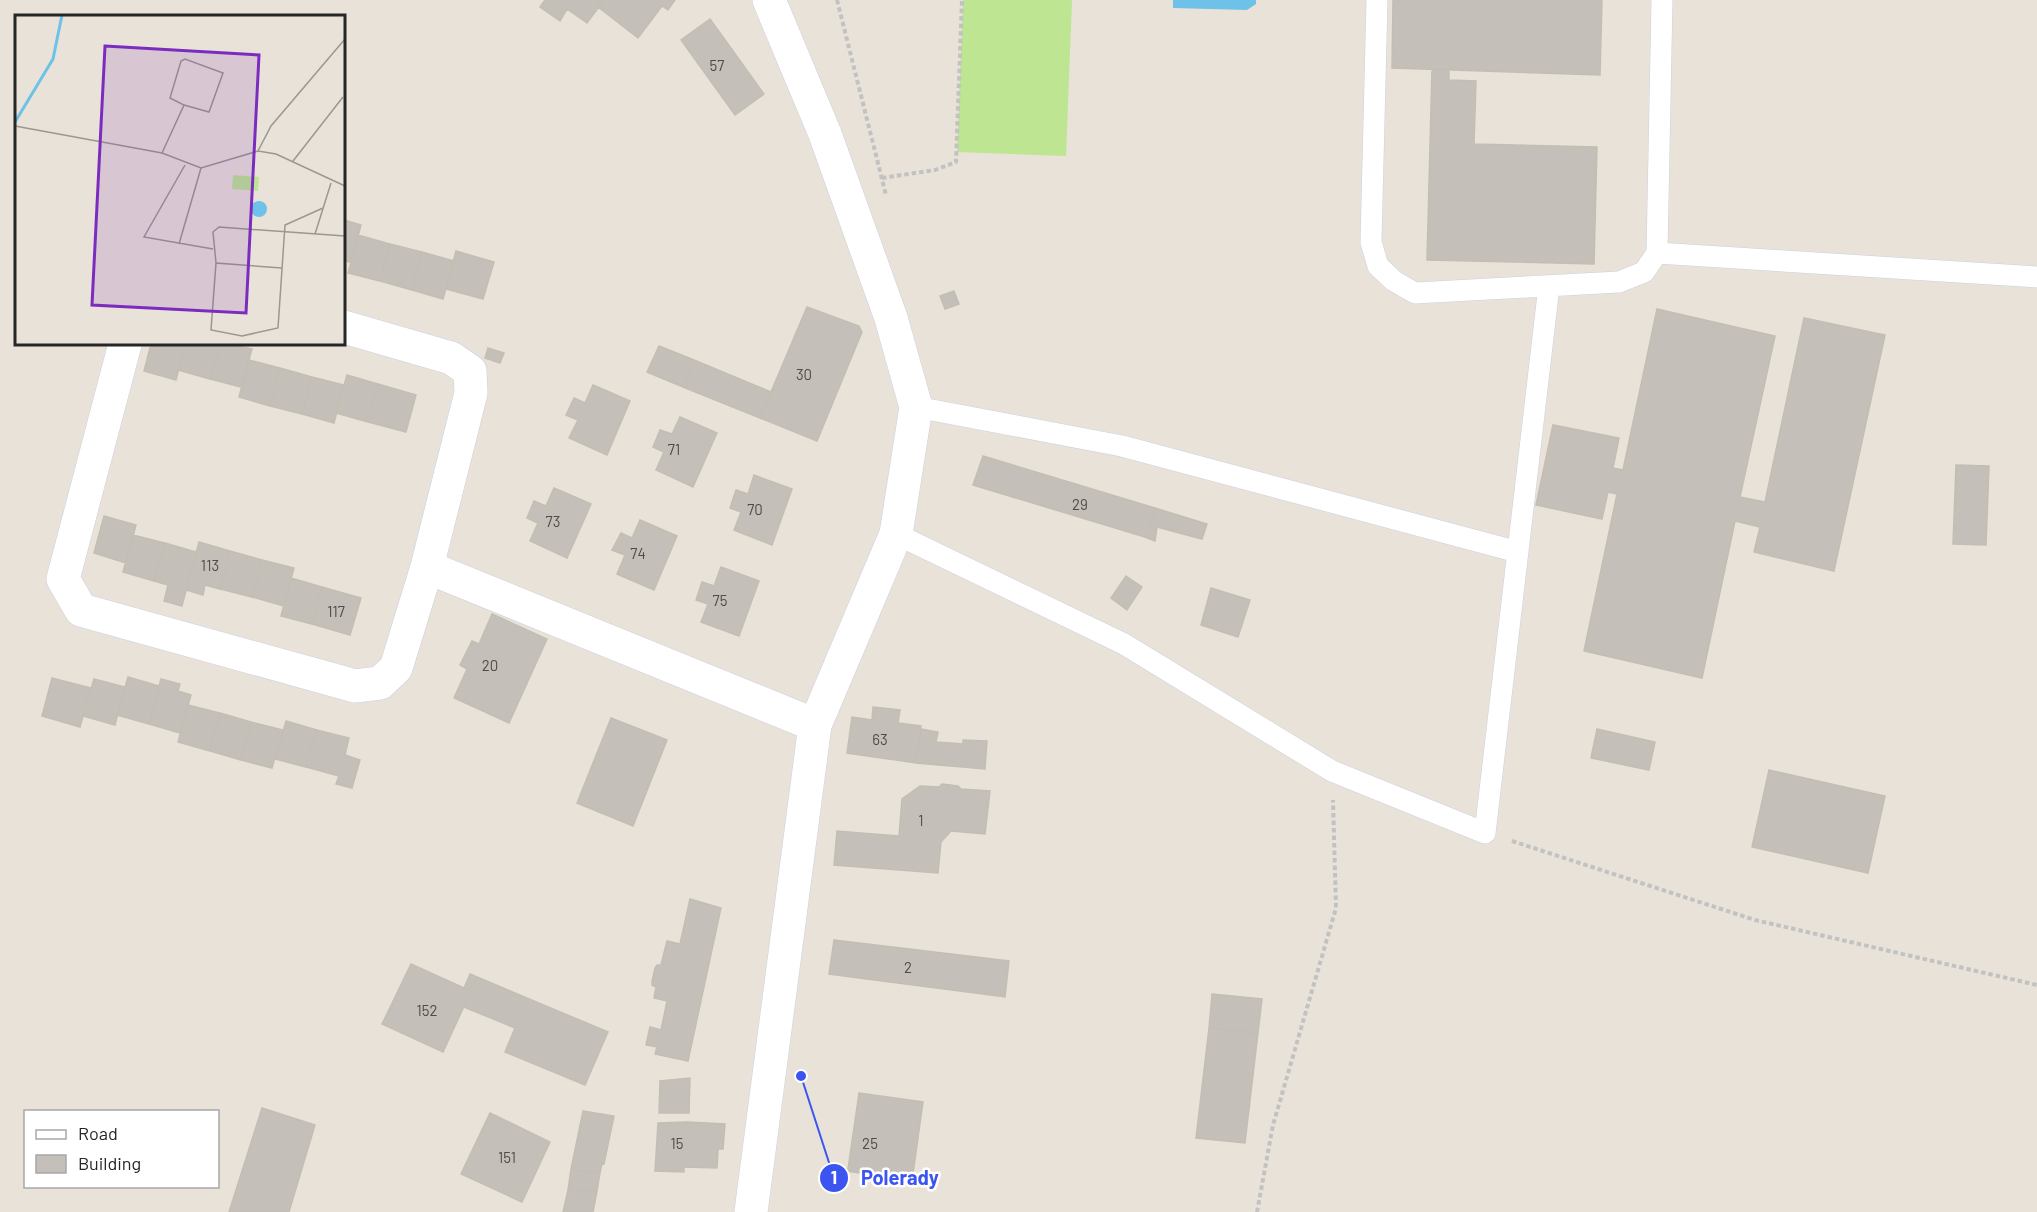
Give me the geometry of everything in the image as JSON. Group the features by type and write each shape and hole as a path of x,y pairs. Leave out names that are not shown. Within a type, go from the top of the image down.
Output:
{"street":[{"path":"751,1212 815,725 896,534 916,407 891,318 825,134 769,0"},
{"path":"125,345 63,579 81,610 355,686 380,683 396,668 427,567 471,393 470,371 451,358 345,327"},
{"path":"427,567 815,725"}],"lane":[{"path":"1377,0 1371,242 1378,266 1394,281 1415,293 1619,282 1644,272 1657,253 1662,0"},
{"path":"1657,253 2037,277"},
{"path":"896,534 1124,644 1332,771 1485,833 1548,286"},
{"path":"916,407 1122,446 1518,552"}],"path":[{"path":"882,178 935,170 956,162 962,0"},
{"path":"1257,1212 1273,1125 1336,908 1332,771"},
{"path":"1485,833 1755,920 2037,985"}],"green space":[{"path":"963,0 1072,0 1066,156 957,152"}],"water":[{"path":"1173,0 1256,0 1256,4 1247,10 1173,8"}],"building":[{"path":"545,0 604,0 587,23 567,9 560,21 540,7"},
{"path":"604,0 675,0 668,10 662,6 638,38 598,7"},
{"path":"1393,0 1602,0 1600,75 1392,68"},
{"path":"710,19 764,94 735,115 681,40"},
{"path":"1432,69 1449,69 1449,80 1476,81 1474,144 1597,147 1594,264 1427,260"},
{"path":"345,220 361,225 351,263 345,260"},
{"path":"358,235 390,244 380,281 348,273"},
{"path":"390,244 422,252 412,290 380,281"},
{"path":"456,251 494,262 483,299 446,289"},
{"path":"422,252 454,261 443,299 412,290"},
{"path":"954,291 959,304 945,309 940,296"},
{"path":"807,307 859,326 862,332 817,441 760,418"},
{"path":"1657,309 1775,336 1740,497 1765,502 1804,318 1885,335 1834,571 1754,552 1760,527 1735,521 1702,678 1584,651 1617,494 1608,492 1602,519 1536,505 1553,425 1619,438 1613,468 1623,470"},
{"path":"151,345 185,345 176,380 144,371"},
{"path":"185,345 220,345 210,379 178,370"},
{"path":"220,345 234,345 252,349 241,387 210,379"},
{"path":"659,346 694,360 683,387 647,372"},
{"path":"488,348 504,353 500,363 485,358"},
{"path":"249,360 280,368 270,406 239,397"},
{"path":"694,360 771,392 760,418 683,387"},
{"path":"280,368 312,377 302,414 270,406"},
{"path":"347,375 378,384 368,422 336,413"},
{"path":"312,377 344,385 334,423 302,414"},
{"path":"378,384 416,395 406,432 368,422"},
{"path":"593,385 630,401 607,455 569,438 578,420 566,415 574,398 585,403"},
{"path":"680,417 717,433 693,487 656,470 664,452 653,447 660,430 672,434"},
{"path":"983,456 1155,508 1145,537 973,485"},
{"path":"1956,465 1989,466 1986,545 1953,544"},
{"path":"754,475 792,489 772,545 734,530 741,512 730,508 736,490 748,494"},
{"path":"554,488 591,504 567,558 530,541 538,523 527,518 534,501 546,506"},
{"path":"1155,508 1207,524 1202,539 1157,527 1155,541 1145,537"},
{"path":"104,516 136,525 126,563 94,553"},
{"path":"640,520 677,536 654,590 617,574 625,555 612,550 621,533 632,538"},
{"path":"133,535 165,543 154,581 123,572"},
{"path":"199,542 230,551 220,589 205,585 203,595 186,590"},
{"path":"165,543 196,552 182,606 164,601 168,585 154,581"},
{"path":"230,551 262,560 252,597 220,589"},
{"path":"262,560 294,568 284,606 252,597"},
{"path":"721,567 759,581 739,636 701,622 708,604 696,600 702,582 714,586"},
{"path":"1126,576 1142,587 1127,610 1111,598"},
{"path":"291,578 322,587 312,624 281,616"},
{"path":"322,587 361,598 350,635 312,624"},
{"path":"1211,588 1250,600 1238,637 1201,625"},
{"path":"492,614 547,639 509,723 454,698 467,669 460,665 472,641 479,644"},
{"path":"128,677 159,686 149,724 117,715"},
{"path":"52,678 91,688 80,727 42,716"},
{"path":"94,679 125,687 115,725 83,716"},
{"path":"161,679 180,684 178,691 191,695 180,733 149,724"},
{"path":"188,705 220,713 210,751 178,742"},
{"path":"873,707 900,710 898,723 921,726 916,763 847,753 852,717 872,720"},
{"path":"220,713 251,722 241,760 210,751"},
{"path":"611,718 667,740 633,826 577,803"},
{"path":"286,721 317,730 306,767 275,759"},
{"path":"251,722 283,730 272,768 241,760"},
{"path":"921,729 938,732 936,742 963,744 963,740 987,741 985,769 916,763"},
{"path":"1597,729 1655,742 1649,770 1591,758"},
{"path":"317,730 349,738 345,755 360,760 352,788 336,784 339,776 306,767"},
{"path":"1769,770 1885,796 1868,873 1752,847"},
{"path":"942,784 958,786 961,789 990,791 985,834 951,831 941,842 938,873 834,865 837,831 899,836 902,799 920,786 939,787"},
{"path":"690,899 721,908 688,1061 655,1054 657,1047 646,1045 650,1027 661,1030 667,1001 654,998 656,987 652,985 652,981 655,968 661,965 667,941 680,944"},
{"path":"834,940 1009,961 1005,997 829,974"},
{"path":"411,964 471,991 443,1052 382,1024"},
{"path":"470,974 608,1032 585,1085 505,1052 515,1028 464,1007 471,991 464,988"},
{"path":"1212,994 1262,999 1258,1033 1209,1028"},
{"path":"1209,1028 1258,1033 1245,1143 1196,1138"},
{"path":"690,1078 689,1113 659,1113 660,1081"},
{"path":"859,1093 923,1102 912,1181 839,1170 840,1167 848,1169"},
{"path":"262,1108 315,1125 289,1212 229,1212"},
{"path":"583,1111 614,1116 600,1173 571,1169"},
{"path":"490,1113 550,1142 522,1202 461,1174"},
{"path":"658,1123 725,1124 723,1149 718,1149 717,1168 684,1167 684,1172 655,1171"},
{"path":"571,1169 600,1173 597,1191 568,1190"},
{"path":"568,1190 597,1191 593,1212 563,1212"}],"place":[{"name":"Polerady","path":"801,1076"}]}
